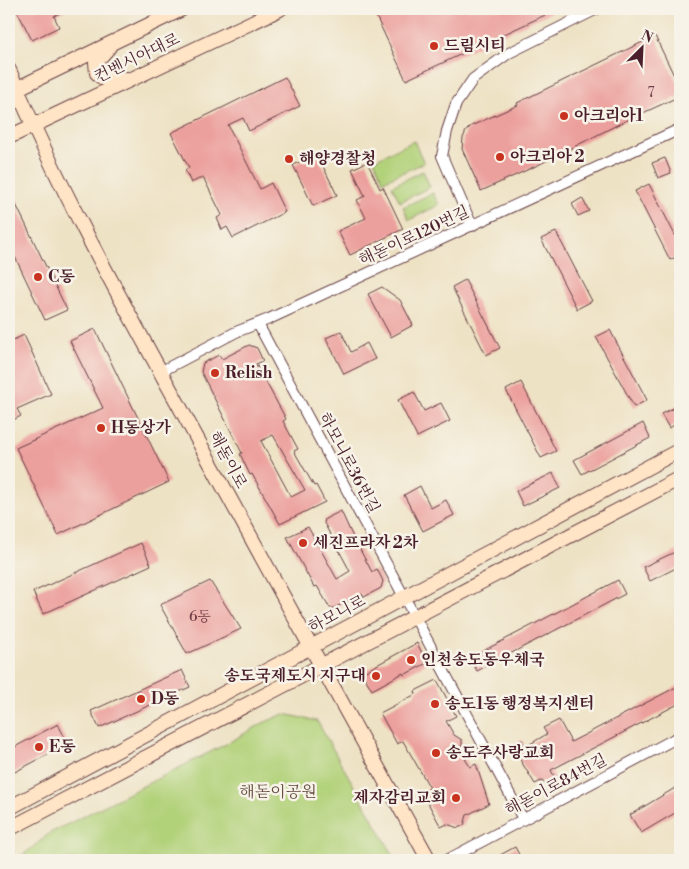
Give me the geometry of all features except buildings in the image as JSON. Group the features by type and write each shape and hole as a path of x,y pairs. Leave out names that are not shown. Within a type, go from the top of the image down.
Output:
{"street":[{"name":"컨벤시아대로","path":"13,90 182,9"},
{"name":"컨벤시아대로","path":"9,138 280,9"},
{"path":"472,226 442,156 446,131 456,104 474,80 509,53 597,9"},
{"path":"122,38 102,53 96,62 96,70 100,77 104,79 119,80 137,77"},
{"name":"해돋이로","path":"9,70 13,90 160,372 310,648 429,860"},
{"name":"해돋이로120번길","path":"160,372 221,340 680,129"},
{"name":"하모니로36번길","path":"258,324 523,819"},
{"name":"하모니로","path":"9,808 680,450"},
{"path":"9,829 680,478"},
{"name":"해돋이로84번길","path":"447,860 680,736"}],"green space":[{"path":"414,141 424,163 383,181 374,160"},
{"path":"423,171 430,187 400,202 392,186"},
{"path":"433,193 439,205 409,220 403,207"},
{"name":"해돋이공원","path":"284,714 317,721 396,860 13,860 23,855 50,833"}],"place":[{"name":"드림시티","path":"434,46"},
{"name":"아크리아1","path":"564,116"},
{"name":"아크리아 2","path":"500,157"},
{"name":"해양경찰청","path":"289,159"},
{"name":"C동","path":"38,277"},
{"name":"Relish","path":"215,373"},
{"name":"H동상가","path":"101,428"},
{"name":"세진프라자 2차","path":"303,543"},
{"name":"인천송도동우체국","path":"411,660"},
{"name":"송도국제도시 지구대","path":"376,676"},
{"name":"D동","path":"141,699"},
{"name":"송도1동 행정복지센터","path":"435,704"},
{"name":"E동","path":"39,747"},
{"name":"송도주사랑교회","path":"436,753"},
{"name":"제자감리교회","path":"456,798"}]}
